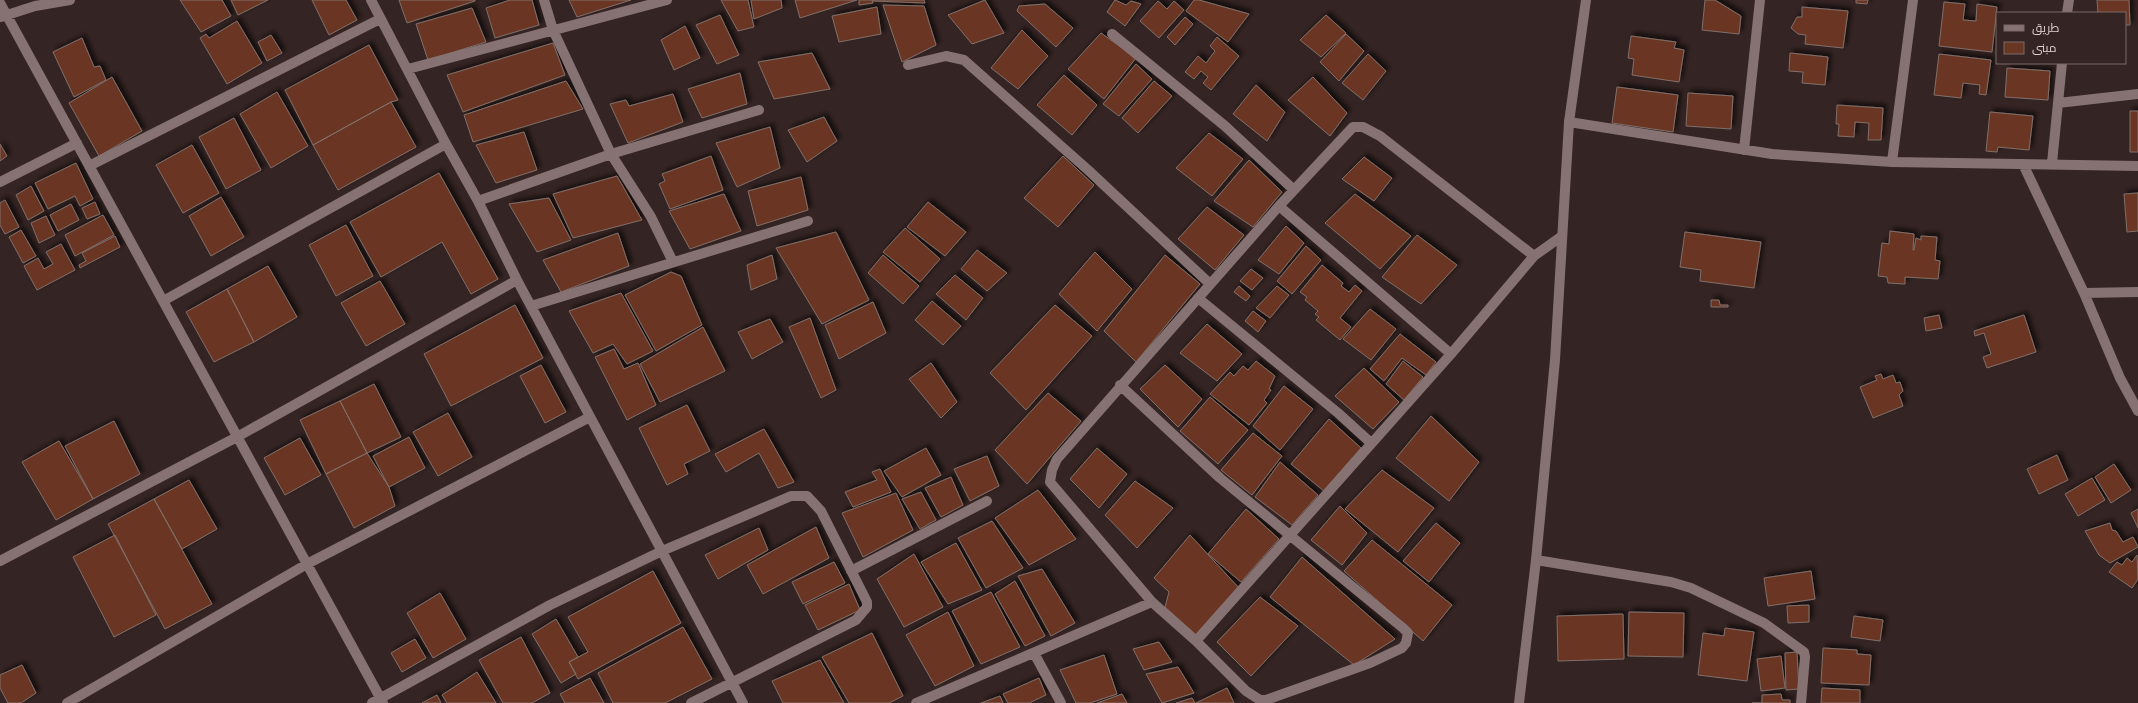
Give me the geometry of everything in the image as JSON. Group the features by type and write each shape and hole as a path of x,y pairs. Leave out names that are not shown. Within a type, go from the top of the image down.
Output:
{"street":[{"path":"3,16 35,6 70,0"},
{"path":"371,0 446,144 478,201 517,280 743,703"},
{"path":"544,0 553,30 611,154 651,217 673,262"},
{"path":"408,70 667,0"},
{"path":"1519,703 1536,560 1555,360 1569,122 1586,0"},
{"path":"1744,150 1760,0"},
{"path":"1892,162 1914,0"},
{"path":"2067,12 2068,0"},
{"path":"0,3 3,16 77,144 307,564 378,702 550,605 662,551 791,496 801,495 811,498 821,512 867,602 864,612 856,620 691,703"},
{"path":"89,166 380,19"},
{"path":"1112,34 1225,126 1294,190"},
{"path":"908,65 946,56 964,60 1088,170 1210,284"},
{"path":"2052,163 2062,64"},
{"path":"2058,103 2138,94"},
{"path":"478,201 611,154 759,110"},
{"path":"1569,122 1772,154 1892,162 2052,163 2138,166"},
{"path":"1120,385 1220,478 1291,534 1408,633 1406,643 1402,648 1370,663 1266,700 1260,700 1246,691 1196,641 1152,602 1050,482 1052,470 1057,459 1120,385 1279,206 1353,127 1363,127 1380,136 1534,256"},
{"path":"0,182 77,144"},
{"path":"163,301 446,144"},
{"path":"2023,164 2084,293 2120,378 2138,411"},
{"path":"1279,206 1451,354"},
{"path":"531,306 808,221"},
{"path":"1196,641 1451,354 1534,256 1562,236"},
{"path":"0,561 237,437 517,280"},
{"path":"2084,293 2138,292"},
{"path":"1198,298 1338,413 1371,443"},
{"path":"75,701 307,564 590,417"},
{"path":"851,571 987,501"},
{"path":"1536,560 1671,582 1691,588 1764,623 1804,652 1805,657 1800,703"},
{"path":"916,703 934,700 1034,653 1152,602"},
{"path":"1034,653 1061,703"}],"building":[{"path":"180,0 222,0 231,16 201,32"},
{"path":"231,0 268,0 238,15"},
{"path":"312,0 346,0 357,20 329,35"},
{"path":"399,0 475,0 475,1 407,23"},
{"path":"510,0 532,0 539,25 495,38 486,8"},
{"path":"569,0 631,0 577,17"},
{"path":"721,0 748,0 754,27 738,31"},
{"path":"751,0 781,0 782,8 754,19"},
{"path":"795,0 857,0 800,18"},
{"path":"859,0 872,0 873,3 859,5"},
{"path":"924,0 925,3 873,1"},
{"path":"985,0 1004,33 972,44 948,15"},
{"path":"1115,0 1126,5 1131,1 1141,4 1125,26 1107,12"},
{"path":"1194,0 1199,0 1249,14 1228,42 1186,11"},
{"path":"1705,0 1715,0 1741,16 1739,34 1702,30"},
{"path":"1856,0 1868,0 1867,4 1856,3"},
{"path":"2097,0 2129,0 2130,25 2126,25 2126,12 2098,12"},
{"path":"1158,1 1167,9 1174,1 1184,10 1159,38 1140,21"},
{"path":"1944,2 1965,4 1963,20 1976,21 1977,4 1997,7 1992,52 1939,46"},
{"path":"1045,4 1073,28 1056,47 1017,11 1019,6"},
{"path":"883,5 924,6 936,45 902,62"},
{"path":"877,7 881,34 839,42 832,16"},
{"path":"1802,7 1848,11 1843,48 1805,44 1806,35 1798,34 1791,28 1797,17 1802,17"},
{"path":"472,8 486,42 428,60 416,24"},
{"path":"720,15 739,55 717,64 696,25"},
{"path":"1326,15 1346,33 1321,57 1300,40"},
{"path":"1185,17 1193,24 1175,45 1167,37"},
{"path":"237,21 262,63 227,84 200,38 206,34 209,38"},
{"path":"685,26 700,58 674,70 661,40"},
{"path":"1022,30 1048,56 1018,89 991,68"},
{"path":"1101,33 1136,58 1104,99 1068,69"},
{"path":"1346,34 1364,51 1339,81 1320,62"},
{"path":"271,35 282,53 267,61 258,42"},
{"path":"1631,36 1676,42 1674,48 1684,50 1679,82 1632,75 1634,59 1628,58"},
{"path":"1217,37 1239,56 1211,90 1203,83 1208,77 1201,71 1194,79 1185,72 1198,56 1206,63 1215,51 1210,46"},
{"path":"82,38 94,67 100,66 106,80 74,97 53,52"},
{"path":"553,43 565,75 463,112 447,75"},
{"path":"369,45 398,100 391,102 313,145 285,90"},
{"path":"812,53 830,89 774,99 758,62"},
{"path":"1790,53 1828,57 1825,85 1802,83 1803,72 1789,71"},
{"path":"1368,54 1386,71 1363,100 1342,83"},
{"path":"1939,54 1991,60 1986,95 1979,94 1980,85 1963,83 1961,98 1934,95"},
{"path":"1136,64 1152,79 1119,116 1103,104"},
{"path":"2007,68 2050,71 2048,100 2005,97"},
{"path":"740,73 747,104 702,118 688,89"},
{"path":"1064,75 1097,105 1072,135 1037,105"},
{"path":"112,77 142,131 99,156 69,103"},
{"path":"1313,77 1347,113 1330,136 1288,100"},
{"path":"566,81 583,109 473,142 464,115"},
{"path":"1154,81 1172,96 1138,133 1122,118"},
{"path":"1256,85 1285,112 1267,141 1233,114"},
{"path":"1617,87 1678,95 1673,132 1612,123"},
{"path":"277,92 308,146 271,168 240,114"},
{"path":"1688,93 1733,96 1731,129 1686,126"},
{"path":"673,94 683,122 628,143 610,104 626,100 629,106"},
{"path":"391,102 416,147 338,190 313,145"},
{"path":"1837,105 1883,108 1881,140 1868,140 1869,123 1855,122 1854,137 1838,136 1839,124 1836,124"},
{"path":"2130,111 2138,111 2138,152 2130,152"},
{"path":"1990,112 2033,116 2029,150 1998,147 1997,152 1986,151"},
{"path":"824,117 837,141 807,162 788,130"},
{"path":"234,118 261,170 226,189 199,137"},
{"path":"770,127 780,168 737,187 716,143"},
{"path":"524,132 537,170 496,183 476,145"},
{"path":"1209,133 1243,159 1212,196 1176,168"},
{"path":"0,144 7,156 0,161"},
{"path":"192,145 219,193 183,213 156,165"},
{"path":"711,156 723,190 670,209 659,184 665,181 662,174"},
{"path":"1063,156 1094,185 1058,227 1024,198"},
{"path":"1364,157 1392,178 1374,201 1342,179"},
{"path":"1249,160 1282,192 1253,227 1214,201"},
{"path":"76,163 93,199 80,206 75,196 48,209 35,183"},
{"path":"439,173 498,279 471,294 442,242 381,277 350,222"},
{"path":"617,176 642,220 573,238 553,194"},
{"path":"801,177 808,210 757,226 748,191"},
{"path":"31,186 44,211 28,220 16,195"},
{"path":"2138,193 2138,231 2127,232 2124,194"},
{"path":"724,194 741,231 690,249 669,211"},
{"path":"1355,194 1411,236 1380,269 1325,223"},
{"path":"221,197 244,237 211,256 189,216"},
{"path":"549,198 571,240 537,252 509,204"},
{"path":"5,200 19,227 5,234 0,225 0,203"},
{"path":"95,202 100,214 87,219 82,208"},
{"path":"928,202 966,232 945,256 907,227"},
{"path":"71,204 79,220 58,231 50,215"},
{"path":"1207,207 1244,235 1215,270 1178,239"},
{"path":"103,215 114,235 75,256 65,235"},
{"path":"46,216 55,235 39,243 31,223"},
{"path":"346,225 373,276 336,296 309,245"},
{"path":"1286,226 1304,243 1279,274 1258,260"},
{"path":"905,228 940,259 920,282 883,252"},
{"path":"21,230 36,256 23,263 9,237"},
{"path":"1890,231 1914,234 1913,250 1916,238 1921,240 1921,236 1937,237 1935,260 1940,261 1938,279 1905,277 1905,284 1888,283 1887,277 1878,276 1882,243 1889,244"},
{"path":"836,232 869,300 822,324 776,248"},
{"path":"1685,232 1761,242 1754,288 1700,281 1701,270 1680,267"},
{"path":"618,233 629,266 561,292 543,260"},
{"path":"1417,235 1457,265 1421,304 1382,277"},
{"path":"115,236 120,247 80,268 79,265 86,261 82,253"},
{"path":"61,244 75,270 37,290 24,266 38,258 44,269 53,264 46,252"},
{"path":"1306,246 1321,260 1292,294 1277,281"},
{"path":"977,250 1007,273 987,291 961,269"},
{"path":"1095,252 1132,289 1097,331 1059,294"},
{"path":"772,255 777,279 751,290 747,265"},
{"path":"883,255 919,286 903,304 868,273"},
{"path":"1165,255 1200,284 1136,362 1104,331"},
{"path":"1322,265 1343,283 1341,286 1349,292 1355,285 1362,291 1340,318 1351,327 1340,340 1316,320 1319,317 1315,314 1318,311 1305,300 1307,297 1300,292"},
{"path":"268,266 297,317 254,342 227,289"},
{"path":"1251,269 1263,278 1252,290 1240,281"},
{"path":"671,272 681,276 702,325 656,351 625,295"},
{"path":"955,275 983,298 966,320 936,294"},
{"path":"380,281 405,324 366,346 341,303"},
{"path":"1239,286 1250,296 1246,301 1234,292"},
{"path":"1277,286 1289,295 1270,318 1256,308"},
{"path":"227,289 254,342 214,362 186,312"},
{"path":"621,293 653,351 627,364 613,344 593,353 569,311"},
{"path":"1711,300 1719,300 1720,305 1728,305 1728,307 1711,307"},
{"path":"932,301 961,326 943,345 915,320"},
{"path":"873,302 886,333 839,359 825,325"},
{"path":"515,305 543,358 451,406 424,354"},
{"path":"1055,305 1092,336 1026,410 990,373"},
{"path":"1370,309 1396,329 1371,360 1343,339"},
{"path":"1253,311 1266,321 1258,332 1245,321"},
{"path":"1939,315 1942,328 1926,331 1924,318"},
{"path":"2024,315 2036,352 1987,368 1983,357 1991,354 1984,333 1975,336 1974,331"},
{"path":"810,318 836,390 821,398 789,327"},
{"path":"770,319 783,342 752,359 738,332"},
{"path":"1207,324 1242,354 1217,381 1180,353"},
{"path":"703,327 725,371 660,402 640,364"},
{"path":"1400,334 1436,362 1426,375 1402,358 1384,381 1370,369"},
{"path":"614,349 624,369 638,363 656,405 627,420 595,357"},
{"path":"1256,361 1275,376 1269,389 1271,390 1264,400 1267,403 1249,425 1210,394 1230,372 1234,376 1243,366 1248,370"},
{"path":"1403,361 1423,377 1404,400 1386,384"},
{"path":"931,363 957,402 941,418 909,379"},
{"path":"541,365 566,412 545,423 520,376"},
{"path":"1165,365 1202,399 1178,427 1140,389"},
{"path":"1364,368 1399,402 1373,429 1335,396"},
{"path":"1881,374 1883,379 1893,375 1896,383 1900,382 1903,391 1899,395 1903,406 1873,418 1860,387 1877,380 1875,376"},
{"path":"374,384 401,437 367,453 340,401"},
{"path":"1284,386 1313,409 1280,450 1253,426"},
{"path":"1048,393 1081,421 1027,484 995,450"},
{"path":"1210,397 1248,430 1218,464 1180,431"},
{"path":"340,401 367,453 326,474 300,420"},
{"path":"687,405 710,451 684,464 688,474 667,485 639,428"},
{"path":"448,413 472,457 438,476 413,432"},
{"path":"1431,416 1479,462 1449,501 1396,458"},
{"path":"1329,419 1361,448 1324,491 1291,464"},
{"path":"114,421 140,474 93,499 65,446"},
{"path":"764,429 794,482 778,488 759,453 726,472 715,454"},
{"path":"1253,433 1282,456 1252,495 1221,470"},
{"path":"409,437 425,468 389,487 373,456"},
{"path":"300,438 321,475 285,495 264,458"},
{"path":"59,441 93,499 56,520 22,462"},
{"path":"926,448 941,475 902,497 884,471"},
{"path":"1097,448 1127,474 1099,508 1070,479"},
{"path":"367,453 389,487 395,506 354,528 326,474"},
{"path":"2057,455 2068,480 2039,494 2027,469"},
{"path":"987,456 999,486 970,501 954,469"},
{"path":"1280,462 1318,495 1292,525 1255,497"},
{"path":"2114,464 2131,490 2111,503 2095,477"},
{"path":"880,469 891,492 853,507 845,492 877,480 872,472"},
{"path":"1382,470 1434,508 1398,552 1345,509"},
{"path":"951,477 963,505 941,517 925,488"},
{"path":"2092,478 2105,500 2078,516 2065,494"},
{"path":"189,480 217,529 182,549 154,499"},
{"path":"1135,481 1173,508 1137,548 1105,515"},
{"path":"1038,490 1076,539 1029,565 995,518"},
{"path":"921,492 936,520 920,529 902,499"},
{"path":"896,493 913,530 863,557 842,513"},
{"path":"154,499 212,604 165,629 108,524"},
{"path":"1340,506 1367,533 1342,565 1311,540"},
{"path":"1246,509 1279,539 1241,582 1208,554"},
{"path":"2138,509 2138,528 2131,513"},
{"path":"992,521 1023,568 986,588 958,538"},
{"path":"1436,523 1460,543 1429,582 1403,561"},
{"path":"2110,523 2112,530 2116,531 2123,542 2133,537 2138,547 2110,563 2099,555 2085,531"},
{"path":"816,527 829,558 763,594 747,565"},
{"path":"759,528 768,550 718,579 705,555"},
{"path":"115,535 156,615 114,637 73,557"},
{"path":"1190,535 1239,588 1197,636 1165,607 1169,592 1154,578"},
{"path":"1372,540 1452,605 1423,641 1344,571"},
{"path":"956,543 982,590 948,604 921,562"},
{"path":"914,554 943,607 904,627 877,579"},
{"path":"2137,555 2138,579 2132,588 2109,572 2117,562 2122,565 2127,558 2132,562"},
{"path":"1302,557 1395,639 1354,665 1270,597"},
{"path":"834,562 845,583 803,604 792,582"},
{"path":"1042,569 1075,623 1051,636 1018,576"},
{"path":"653,571 681,623 578,679 569,662 588,652 568,617"},
{"path":"1811,571 1815,599 1768,606 1764,578"},
{"path":"1015,581 1045,636 1025,646 995,594"},
{"path":"849,584 860,610 818,630 805,605"},
{"path":"991,592 1020,647 981,664 952,611"},
{"path":"440,593 466,639 433,658 407,613"},
{"path":"1260,597 1298,626 1251,676 1217,642"},
{"path":"1809,605 1809,622 1788,623 1787,606"},
{"path":"948,612 974,666 935,686 906,635"},
{"path":"1629,612 1684,613 1683,657 1628,656"},
{"path":"1623,614 1624,659 1558,661 1557,616"},
{"path":"1854,616 1883,620 1880,641 1851,637"},
{"path":"556,619 578,657 569,662 576,674 561,683 532,634"},
{"path":"683,627 712,679 665,703 613,703 598,673"},
{"path":"1725,628 1754,632 1747,681 1698,675 1703,633 1724,636"},
{"path":"872,633 903,696 889,703 849,703 822,657"},
{"path":"521,637 550,693 532,703 503,703 479,660"},
{"path":"415,639 426,658 402,672 391,653"},
{"path":"1159,642 1172,662 1144,670 1133,649"},
{"path":"1823,648 1857,650 1857,654 1871,655 1869,685 1821,683"},
{"path":"1797,652 1799,689 1786,690 1785,653"},
{"path":"1104,655 1117,694 1090,703 1076,703 1060,670"},
{"path":"1781,656 1785,688 1761,691 1757,659"},
{"path":"820,660 844,703 783,703 772,681"},
{"path":"22,665 36,693 21,703 8,703 0,688 0,675"},
{"path":"1178,667 1194,693 1162,703 1146,674"},
{"path":"477,672 496,703 447,703 442,695"},
{"path":"590,678 604,703 565,703 560,694"},
{"path":"1039,678 1046,695 1029,703 1008,703 1003,694"},
{"path":"1227,688 1234,703 1196,703"},
{"path":"1822,688 1860,690 1860,703 1821,703"},
{"path":"1122,694 1127,703 1097,703"},
{"path":"1781,694 1782,700 1790,700 1790,703 1762,703 1762,695"},
{"path":"437,695 441,703 422,703"},
{"path":"1000,696 1003,703 981,703"},
{"path":"1192,698 1195,703 1176,703"}]}
